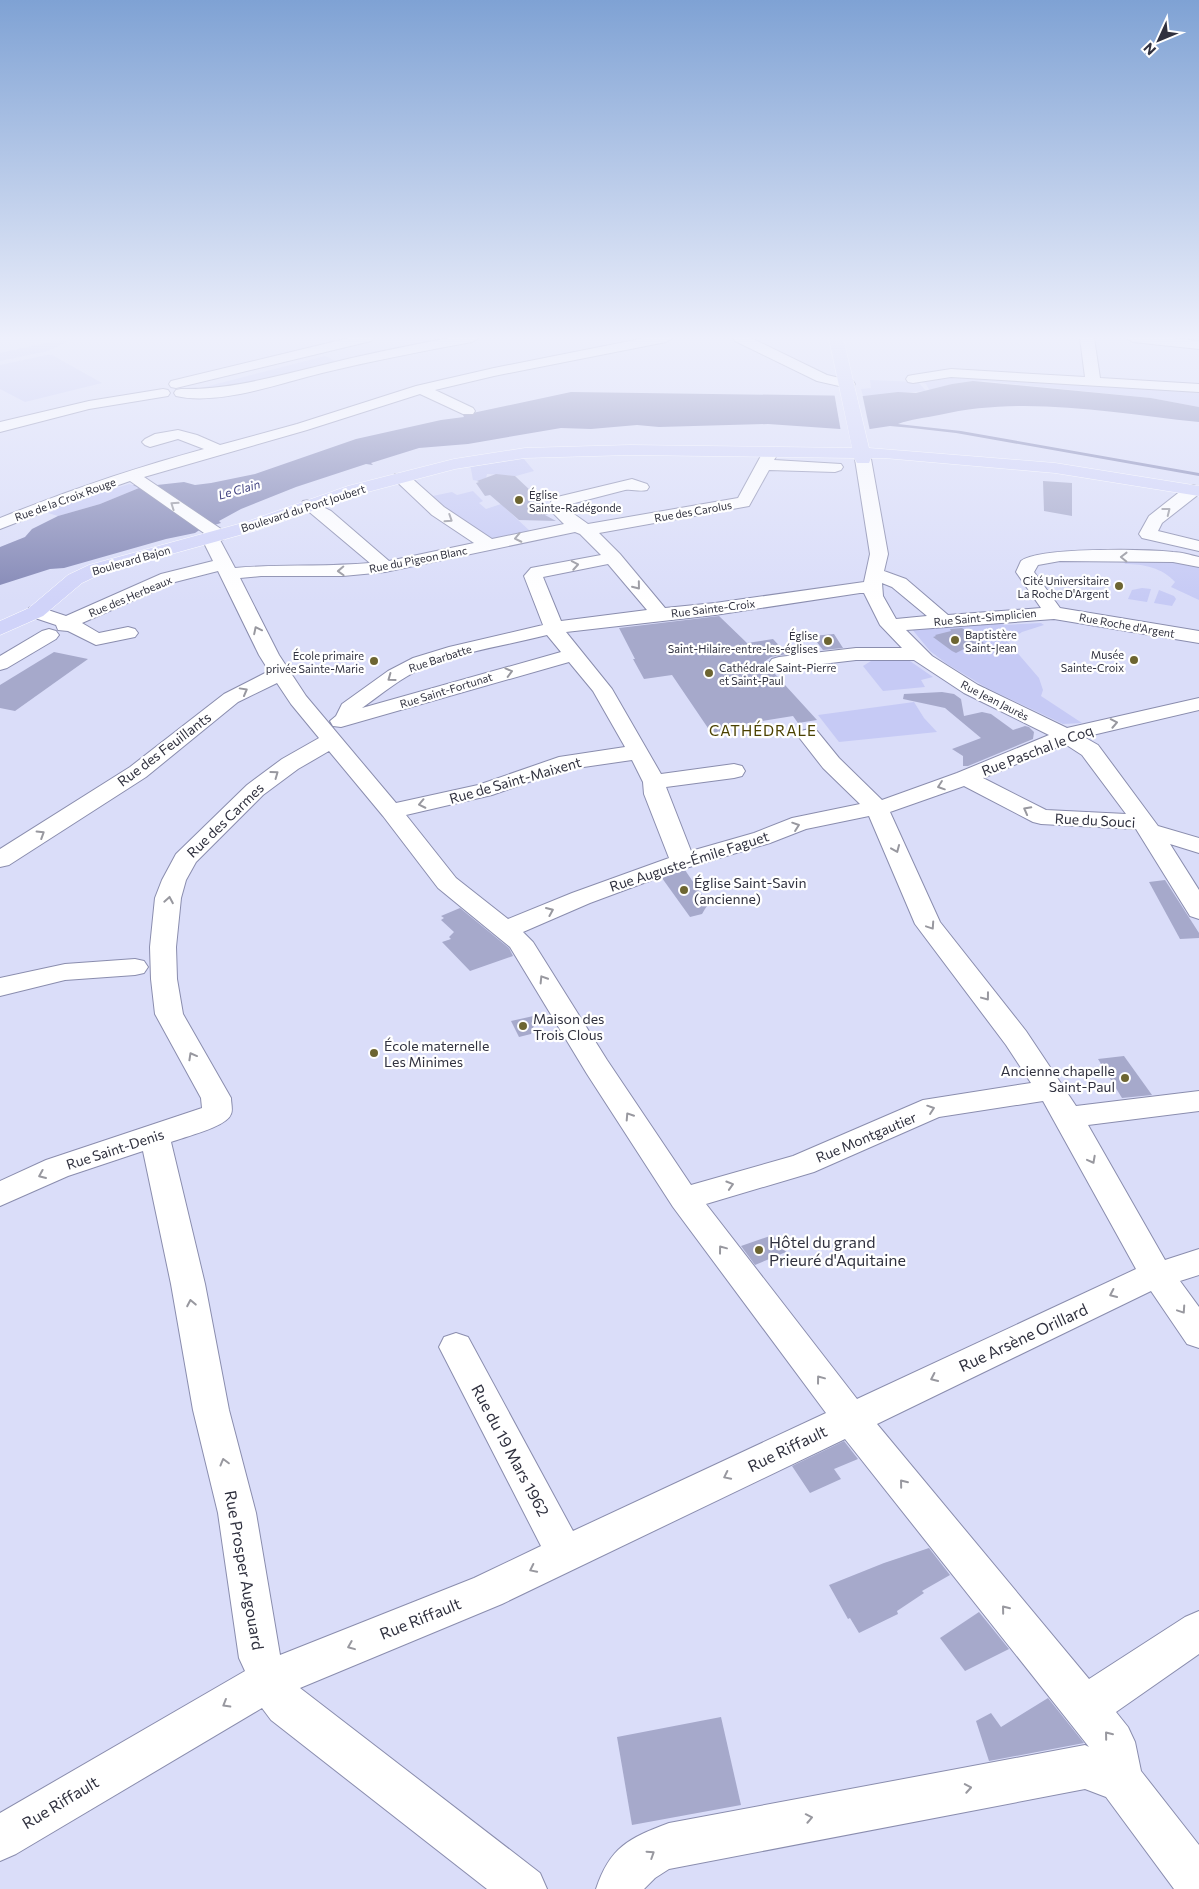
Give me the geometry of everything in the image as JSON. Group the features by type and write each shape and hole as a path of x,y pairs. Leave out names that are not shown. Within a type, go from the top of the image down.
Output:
{"main road":[{"path":"856,426 861,449"},
{"name":"Boulevard du Pont Joubert","path":"212,534 252,526 309,504 406,482 466,461 525,454 630,450 771,457 861,449 1078,471 1196,491"},
{"name":"Boulevard Bajon","path":"0,629 36,612 76,579 96,569 212,534"}],"street":[{"name":"Rue de la Croix Rouge","path":"0,524 60,499 135,478 218,450 301,426"},
{"path":"150,442 178,433 218,450"},
{"name":"Rue Jean Jaurès","path":"861,449 879,554 874,581 875,600 890,625 919,654 971,689 1067,736 1090,750 1148,827 1199,911"},
{"name":"Boulevard du Pont Joubert","path":"771,457 835,467"},
{"name":"Rue des Carolus","path":"581,528 742,502 771,457"},
{"path":"135,478 212,534 225,569 280,674 332,729 391,811 447,883 520,942 597,1067 684,1200 850,1418 1113,1742 1121,1781 1188,1869"},
{"path":"406,482 438,511 490,545"},
{"path":"641,487 632,484 624,485 559,502 558,511 581,528 614,558 660,614"},
{"path":"1196,491 1156,520 1148,534 1199,546"},
{"path":"309,504 325,515 385,567"},
{"name":"Rue du Pigeon Blanc","path":"225,569 343,571 385,567 581,528"},
{"name":"Rue Saint-Simplicien","path":"1054,613 1024,572 1026,565 1032,561 1070,556 1173,557 1182,548 1199,546"},
{"path":"1173,557 1199,562"},
{"path":"614,558 534,573 533,576 557,635 602,689 639,752 654,782 658,801 683,861"},
{"name":"Rue des Herbeaux","path":"60,628 168,578 225,569"},
{"path":"874,581 899,583 944,620"},
{"name":"Rue Sainte-Croix","path":"553,628 715,609 860,587 874,581"},
{"name":"Rue des Herbeaux","path":"36,612 60,628 96,639 128,633"},
{"name":"Rue Saint-Simplicien","path":"890,625 1054,613"},
{"name":"Rue Roche d'Argent","path":"1054,613 1199,637"},
{"path":"0,664 60,628"},
{"name":"Rue Barbatte","path":"332,729 349,708 407,667 456,651 553,628"},
{"name":"Rue Saint-Fortunat","path":"332,729 573,654"},
{"path":"779,663 856,654 919,654"},
{"name":"Rue des Feuillants","path":"0,860 138,772 231,698 280,674"},
{"name":"Rue Paschal le Coq","path":"877,808 966,778 1081,730 1164,714 1199,704"},
{"name":"Rue des Carmes","path":"216,1098 169,1014 164,979 163,948 168,898 174,880 185,859 255,790 332,729"},
{"path":"810,736 831,763 877,808 928,924 1016,1038 1051,1090 1161,1280 1199,1334"},
{"name":"Rue de Saint-Maixent","path":"391,811 484,790 559,764 639,752"},
{"path":"654,782 734,771"},
{"name":"Rue du Souci","path":"966,778 1041,817 1148,827 1199,846"},
{"name":"Rue Auguste-Émile Faguet","path":"506,930 621,882 683,861 762,838 800,824 877,808"},
{"path":"0,987 65,972 135,967"},
{"name":"Rue Montgautier","path":"684,1200 803,1164 934,1107 1051,1090"},
{"name":"Rue Saint-Denis","path":"0,1194 57,1168 208,1118 217,1112 216,1098"},
{"path":"1068,1117 1199,1101"},
{"name":"Rue Prosper Augouard","path":"154,1136 188,1284 211,1410 237,1513 260,1658 269,1680 286,1705 524,1889"},
{"name":"Rue Arsène Orillard","path":"850,1418 1145,1279 1161,1280 1199,1262"},
{"name":"Rue du 19 Mars 1962","path":"456,1347 565,1554"},
{"name":"Rue Riffault","path":"0,1838 269,1680 488,1591 850,1418"},
{"path":"1086,1708 1111,1688 1199,1631"},
{"path":"619,1889 620,1884 630,1871 643,1859 656,1850 668,1846 941,1792 1085,1767 1121,1781"}],"shaded area":[{"path":"524,459 534,471 516,476 487,474 486,478 478,481 473,480 470,464"},
{"path":"129,484 139,488 100,504 58,516 48,513 57,510 54,508"},
{"path":"473,491 483,501 479,503 486,509 501,504 532,533 489,540 428,497 452,492 457,495"},
{"path":"1123,559 1173,560 1199,564 1199,600 1171,587 1175,582 1165,573 1146,566 1125,564"},
{"path":"1151,589 1147,602 1128,599 1132,590"},
{"path":"1159,590 1174,596 1176,599 1172,606 1154,603"},
{"path":"1001,622 1004,625 1041,623 1044,625 1022,632 1008,642 1039,678 1043,690 1041,696 1082,723 1063,724 987,688 947,664 930,651 911,628"},
{"path":"879,656 907,659 933,677 921,680 925,687 883,691 863,666"},
{"path":"914,702 924,718 937,732 839,742 818,715"}],"water":[{"name":"Le Clain","path":"413,426 624,426 591,429 561,428 468,444 419,448 371,463 373,465 366,464 296,487 241,509 219,521 221,523 201,529 195,533 166,539 64,568 50,569 0,585 0,547 25,537 32,529 58,516 100,504 139,488 133,485 184,482 195,485 255,474 356,439"},
{"path":"650,426 690,426 659,427"},
{"path":"799,426 889,426 870,429"},
{"path":"891,426 917,426 961,431 1199,473 1199,476 956,433"}],"pier":[{"path":"840,426 869,426 870,431 841,432"}],"building":[{"name":"Église Sainte-Radégonde","path":"496,474 515,476 549,508 551,513 545,515 556,521 519,520 490,495 485,496 476,483 479,482 477,481"},
{"path":"1043,481 1072,483 1072,516 1044,511"},
{"name":"Cathédrale Saint-Pierre et Saint-Paul","path":"719,616 747,643 773,639 787,654 771,657 764,662 817,720 798,723 793,716 726,727 729,730 712,734 672,675 644,679 619,628"},
{"name":"Baptistère Saint-Jean","path":"962,628 987,645 976,653 967,654 964,649 956,653 933,637 951,631 950,629"},
{"name":"Église Saint-Hilaire-entre-les-églises","path":"834,634 843,648 823,650 812,636"},
{"path":"54,652 88,659 15,711 0,708 0,685"},
{"path":"942,692 954,694 961,699 964,716 982,712 991,714 1013,730 1025,726 1029,727 1034,732 1033,739 968,766 963,766 963,756 952,749 981,738 945,708 903,699 904,694"},
{"name":"Église Saint-Savin (ancienne)","path":"685,870 708,904 702,914 690,917 662,878"},
{"path":"1165,880 1199,933 1199,938 1180,939 1149,882"},
{"path":"460,908 509,948 513,956 470,971 442,942 451,939 449,937 454,932 441,920 444,918 441,916"},
{"path":"538,1015 531,1034 519,1037 511,1021"},
{"name":"Ancienne chapelle Saint-Paul","path":"1124,1056 1152,1095 1122,1098 1098,1059"},
{"name":"Hôtel du grand Prieuré d'Aquitaine","path":"773,1235 786,1252 755,1265 741,1246"},
{"path":"844,1441 858,1459 834,1469 841,1479 810,1493 792,1466"},
{"path":"929,1548 950,1575 922,1591 924,1593 897,1611 898,1614 859,1633 850,1618 848,1619 829,1585 884,1563"},
{"path":"979,1612 1009,1649 965,1671 940,1638"},
{"path":"1048,1698 1084,1743 989,1761 976,1721 991,1713 1001,1727"},
{"path":"721,1717 741,1805 632,1825 617,1737"}],"place":[{"name":"Église Sainte-Radégonde","path":"519,500"},
{"name":"Cité Universitaire La Roche D'Argent","path":"1119,586"},
{"name":"Baptistère Saint-Jean","path":"955,640"},
{"name":"Église Saint-Hilaire-entre-les-églises","path":"828,641"},
{"name":"Musée Sainte-Croix","path":"1134,660"},
{"name":"École primaire privée Sainte-Marie","path":"374,661"},
{"name":"Cathédrale Saint-Pierre et Saint-Paul","path":"709,673"},
{"name":"Église Saint-Savin (ancienne)","path":"684,890"},
{"name":"Maison des Trois Clous","path":"523,1026"},
{"name":"École maternelle Les Minimes","path":"374,1053"},
{"name":"Ancienne chapelle Saint-Paul","path":"1125,1078"},
{"name":"Hôtel du grand Prieuré d'Aquitaine","path":"759,1250"}],"district":[{"name":"CATHÉDRALE","path":"763,730"}]}
